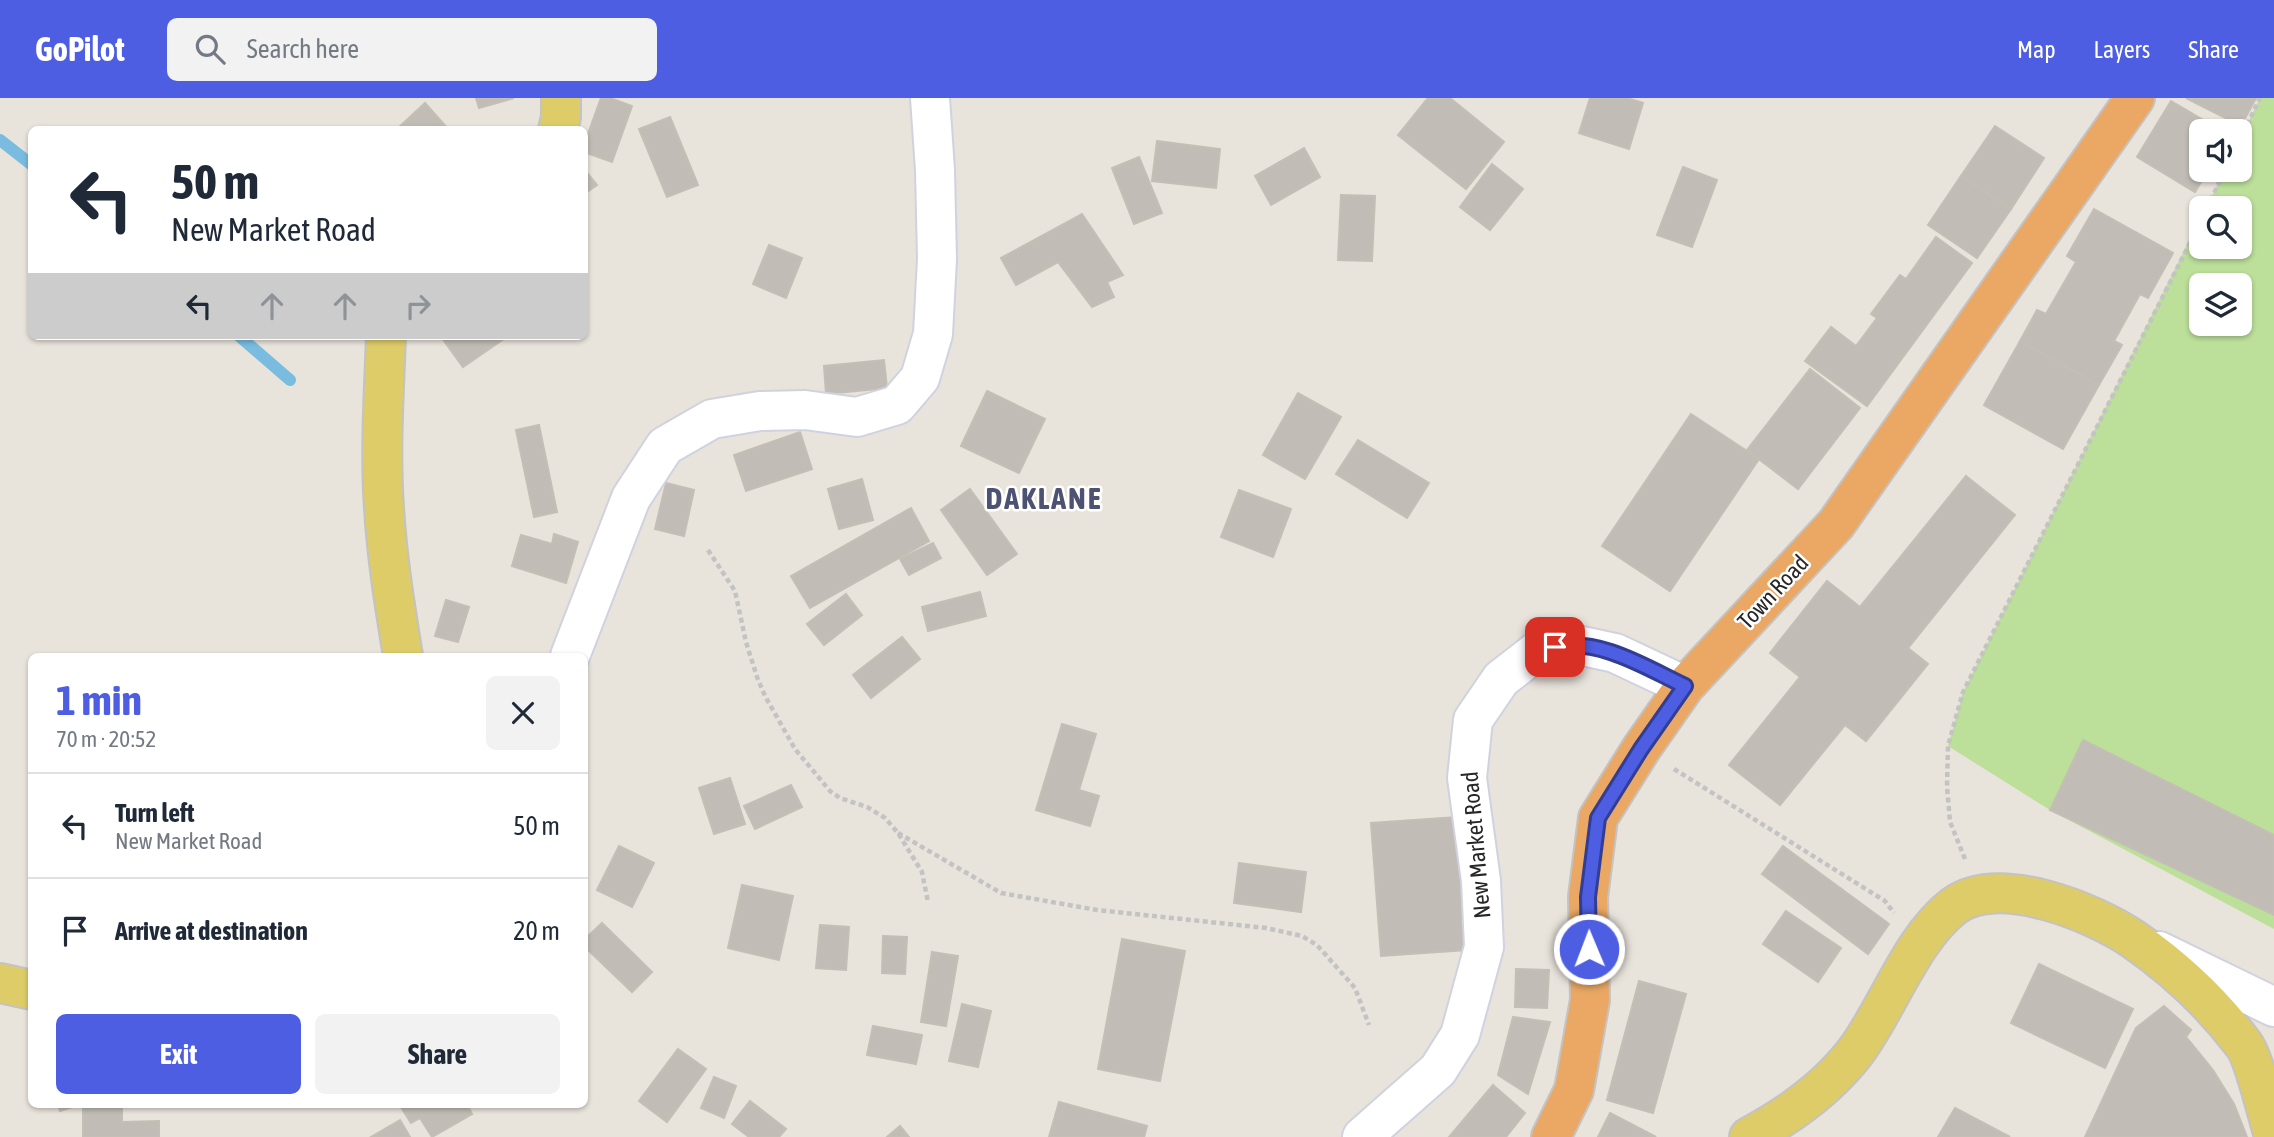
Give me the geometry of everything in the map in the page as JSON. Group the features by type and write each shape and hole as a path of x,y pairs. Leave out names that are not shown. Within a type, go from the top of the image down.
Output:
{"highway":[{"name":"Town Road","path":"1550,1137 1574,1090 1590,1000 1588,897 1598,818 1685,686 1836,524 2135,98"}],"main road":[{"path":"559,126 561,98"},
{"path":"386,340 384,506 390,578 402,653"},
{"path":"1749,1137 1814,1095 1840,1070 1857,1050 1918,948 1955,905 2002,892 2044,900 2095,919 2132,938 2191,985 2247,1048 2274,1136"},
{"path":"0,983 28,989"}],"street":[{"path":"571,653 631,498 665,446 712,419 760,411 805,410 857,417 897,405 920,378 933,334 937,258 930,98"},
{"name":"New Market Road","path":"1362,1137 1438,1070 1460,1035 1484,947 1482,881 1467,778 1473,720 1502,679 1537,651 1573,644 1615,653 1685,686"},
{"path":"2132,938 2274,1007"}],"path":[{"path":"2250,119 2260,98"},
{"path":"1980,896 1950,821 1948,746 1963,692 2189,245"},
{"path":"708,551 736,591 746,642 757,677 795,749 840,799 867,807 885,818 922,872 928,902"},
{"path":"1641,749 1885,901 1918,948"},
{"path":"898,834 1001,893 1097,910 1266,928 1302,936 1317,945 1354,988 1369,1025"}],"green space":[{"path":"2260,98 2274,98 2274,929 2050,810 1948,746 1963,692 2189,241 2189,259 2252,259 2252,196 2212,196 2219,182 2252,182 2252,119 2250,119"}],"building":[{"path":"476,98 514,98 479,108"},
{"path":"601,98 610,98 632,106 612,162 588,153 588,134"},
{"path":"1428,98 1450,98 1504,142 1466,189 1398,135"},
{"path":"1590,98 1627,98 1643,103 1629,149 1579,133"},
{"path":"2186,98 2256,98 2245,119 2227,119"},
{"path":"2171,101 2202,119 2189,119 2189,182 2201,182 2195,192 2137,157"},
{"path":"425,103 445,126 400,126"},
{"path":"670,117 698,185 667,197 639,129"},
{"path":"1995,126 2044,158 2011,209 1961,176"},
{"path":"1157,141 1220,149 1216,188 1152,181"},
{"path":"1304,148 1320,177 1271,205 1255,176"},
{"path":"1139,157 1162,213 1134,224 1112,168"},
{"path":"1492,164 1523,189 1490,230 1460,207"},
{"path":"1683,167 1717,180 1692,247 1657,235"},
{"path":"588,174 597,185 588,191"},
{"path":"1961,176 2011,209 1977,258 1928,225"},
{"path":"1341,195 1375,196 1372,261 1338,260"},
{"path":"2094,209 2173,253 2148,298 2140,294 2114,341 2122,345 2099,385 2020,341 2037,310 2046,314 2076,262 2067,256"},
{"path":"1082,214 1123,275 1107,282 1114,297 1092,307 1058,262 1016,285 1001,258"},
{"path":"1936,237 1972,263 1867,406 1805,361 1831,327 1856,346 1877,318 1871,314 1900,275 1906,279"},
{"path":"769,245 802,258 786,298 753,284"},
{"path":"443,340 502,340 463,367"},
{"path":"2020,341 2099,385 2063,449 1984,405"},
{"path":"884,360 887,388 826,394 824,366"},
{"path":"1810,369 1860,408 1798,489 1747,450"},
{"path":"987,391 1045,419 1019,473 961,446"},
{"path":"1298,393 1341,417 1305,479 1263,455"},
{"path":"1691,414 1759,459 1670,591 1602,546"},
{"path":"539,425 557,512 534,517 516,430"},
{"path":"800,432 812,469 746,491 734,455"},
{"path":"1358,440 1429,483 1407,518 1336,474"},
{"path":"1966,476 2015,515 1908,648 1928,664 1866,741 1845,725 1780,805 1729,765 1800,677 1770,653 1827,581 1860,607"},
{"path":"862,479 873,520 839,529 828,489"},
{"path":"666,483 694,490 684,536 655,529"},
{"path":"970,489 1017,554 987,575 941,510"},
{"path":"1239,490 1291,509 1273,557 1221,537"},
{"path":"911,508 929,541 810,608 791,576"},
{"path":"554,534 578,542 566,583 512,566 521,535 552,544"},
{"path":"933,543 941,558 909,575 900,559"},
{"path":"980,592 986,616 928,631 922,607"},
{"path":"846,594 862,615 824,645 807,624"},
{"path":"446,600 469,607 458,642 435,636"},
{"path":"902,637 920,659 871,698 853,675"},
{"path":"1062,724 1096,734 1079,790 1099,796 1090,826 1036,810"},
{"path":"2083,740 2274,835 2274,915 2050,810"},
{"path":"730,778 745,824 714,834 699,788"},
{"path":"791,785 802,807 755,829 744,806"},
{"path":"1457,817 1467,950 1381,956 1371,823"},
{"path":"619,846 654,863 632,907 597,890"},
{"path":"1783,846 1889,924 1868,954 1762,874"},
{"path":"1239,863 1306,872 1301,912 1234,903"},
{"path":"742,885 793,896 779,960 728,948"},
{"path":"1786,911 1841,948 1818,982 1763,944"},
{"path":"602,923 652,972 632,992 588,950 588,936"},
{"path":"820,925 849,927 846,970 816,968"},
{"path":"883,936 907,937 905,974 882,973"},
{"path":"1122,939 1185,951 1160,1081 1098,1069"},
{"path":"932,952 958,956 946,1026 921,1022"},
{"path":"2039,964 2133,1009 2105,1068 2011,1023"},
{"path":"1516,969 1549,970 1547,1008 1515,1007"},
{"path":"1639,981 1686,994 1653,1113 1607,1100"},
{"path":"962,1004 991,1011 978,1067 949,1061"},
{"path":"2164,1006 2191,1030 2186,1037 2213,1070 2234,1104 2247,1137 2085,1137 2136,1028"},
{"path":"1513,1017 1550,1022 1528,1094 1498,1075"},
{"path":"873,1026 922,1035 916,1064 867,1055"},
{"path":"678,1049 706,1069 667,1122 639,1101"},
{"path":"714,1077 736,1086 724,1118 701,1108"},
{"path":"1493,1085 1525,1113 1506,1137 1449,1137"},
{"path":"750,1101 786,1129 779,1137 749,1137 732,1124"},
{"path":"1059,1102 1147,1126 1144,1137 1049,1137"},
{"path":"402,1108 469,1108 472,1114 432,1137 420,1118 411,1123"},
{"path":"1955,1108 2010,1137 1938,1137"},
{"path":"83,1109 122,1109 122,1122 159,1121 159,1137 83,1137"},
{"path":"1610,1113 1656,1137 1598,1137"},
{"path":"400,1120 410,1137 371,1137"},
{"path":"900,1126 909,1137 887,1137"}],"waterway":[{"path":"0,140 28,162"},
{"path":"244,340 290,380"}],"district":[{"name":"DAKLANE","path":"1044,499"}],"route":[{"path":"1555,647 1573,644 1615,653 1685,686 1598,818 1588,897 1589,949"}]}
